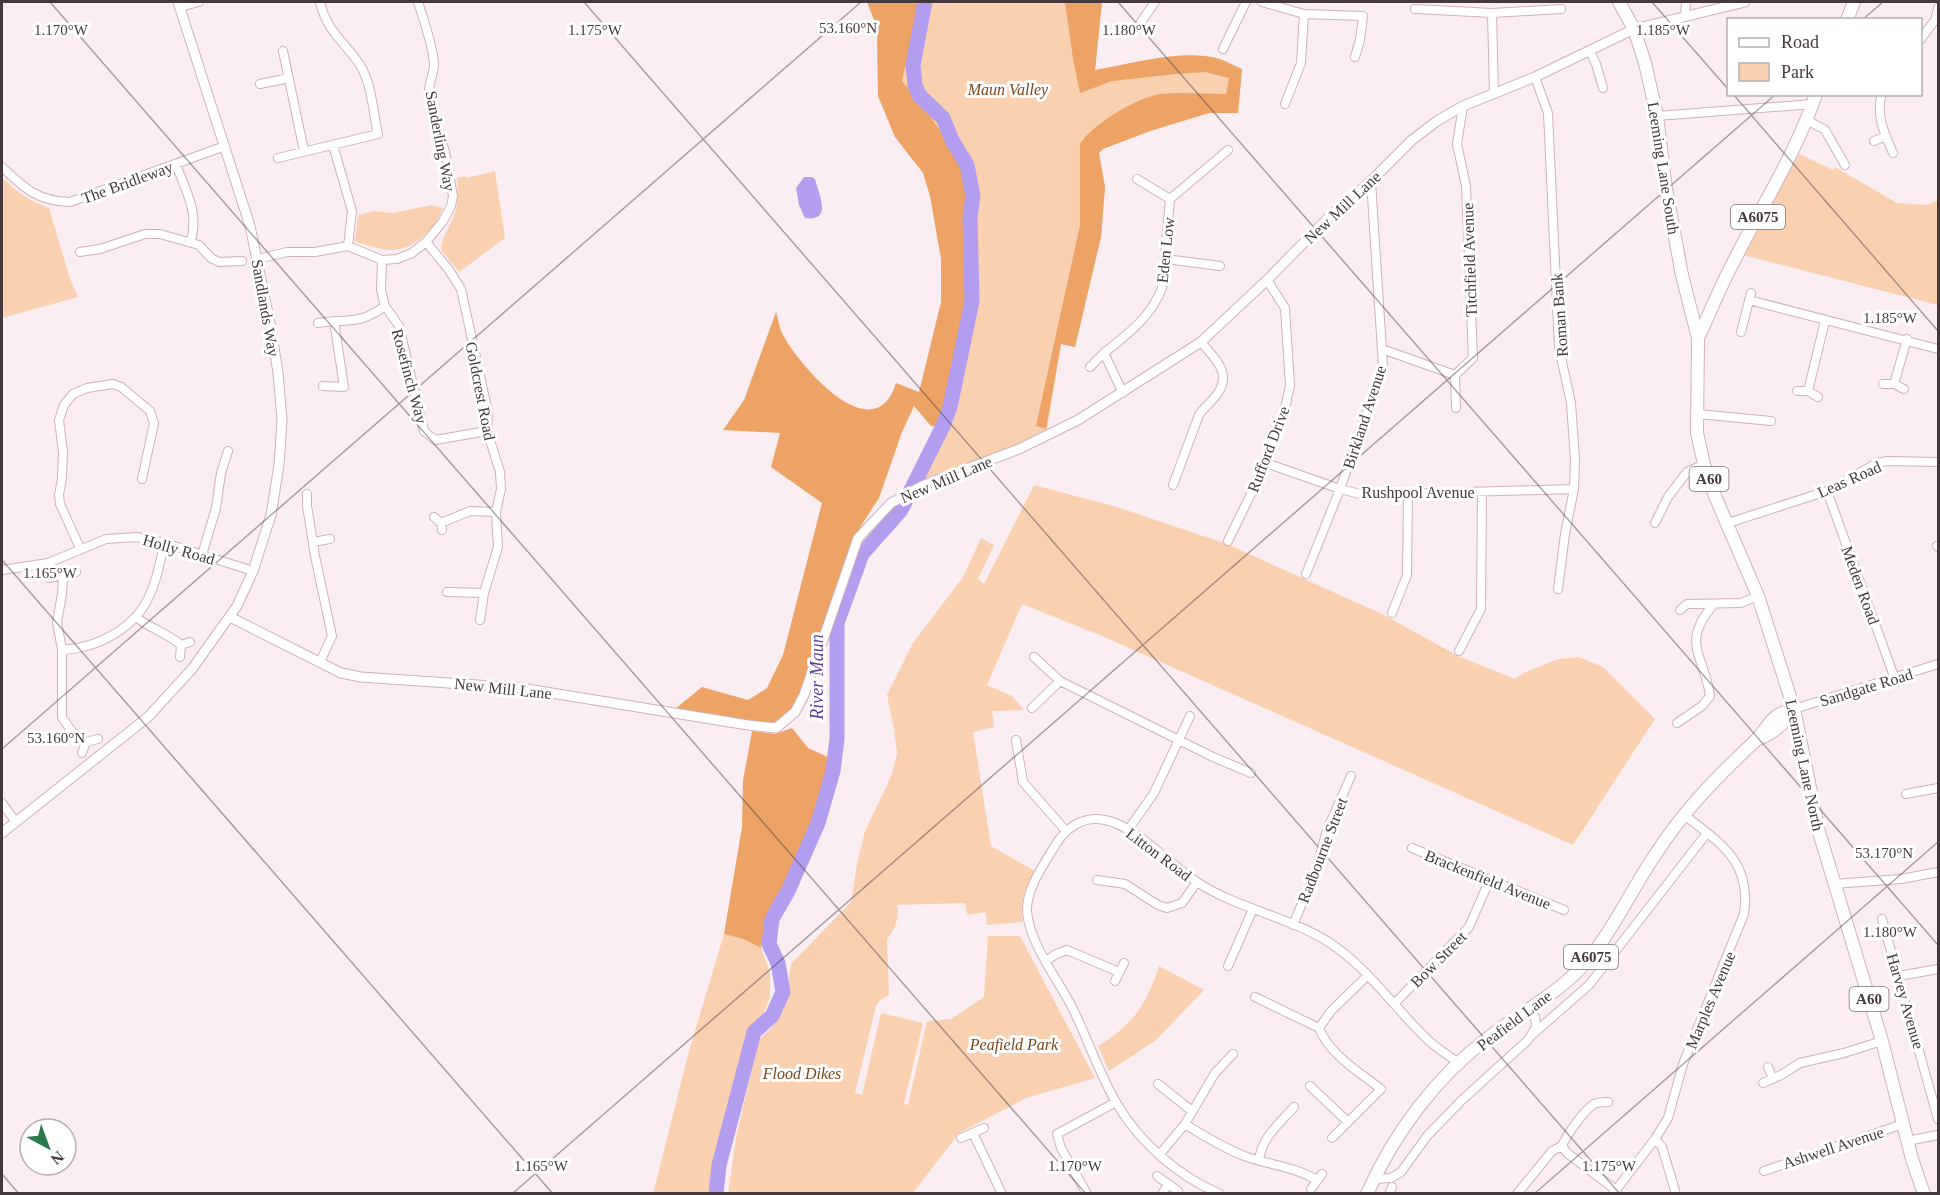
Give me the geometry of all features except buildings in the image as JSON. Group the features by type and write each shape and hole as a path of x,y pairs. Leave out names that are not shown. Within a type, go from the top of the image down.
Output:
{"main road":[{"name":"Leeming Lane South","path":"1619,2 1635,30 1646,63 1657,116 1668,200 1682,275 1698,338"},
{"path":"1848,18 1854,2"},
{"name":"A6075","path":"1698,338 1732,264 1791,155 1814,99"},
{"name":"Leeming Lane North","path":"1698,338 1697,433 1704,464 1715,496 1758,596 1794,709 1819,832 1882,1041 1907,1141 1924,1194"},
{"name":"Peafield Lane","path":"1367,1194 1417,1109 1439,1082 1488,1038 1571,978 1594,954 1655,854 1683,814 1706,787 1756,740 1765,726 1776,716 1794,709"}],"street":[{"path":"179,4 199,2"},
{"path":"278,158 378,134 367,84 360,66 330,29 320,2"},
{"name":"Sanderling Way","path":"382,260 397,259 412,253 426,242 443,221 451,206 453,196 445,152 429,98 428,91 434,65 418,2"},
{"path":"1141,21 1155,2"},
{"path":"1223,49 1246,2"},
{"path":"1262,2 1304,14 1363,16 1355,57"},
{"path":"1685,17 1686,2"},
{"name":"New Mill Lane","path":"230,616 341,673 361,677 521,688 776,728 795,712 804,695 858,538 891,503 922,486 1018,449 1078,420 1201,342 1328,218 1371,181 1412,140 1437,121 1463,106 1535,77 1635,30 1745,2"},
{"name":"Sandlands Way","path":"179,4 250,226 274,351 282,420 279,465 271,515 253,571 230,616"},
{"path":"1922,37 1935,20 1938,8"},
{"path":"1415,9 1492,13 1561,9"},
{"path":"1492,13 1494,94"},
{"path":"1285,105 1301,63 1304,14"},
{"path":"283,51 304,151"},
{"path":"1590,51 1603,88"},
{"name":"Roman Bank","path":"1535,77 1548,113 1559,348 1571,403 1575,460 1574,489 1564,534 1558,589"},
{"path":"260,84 289,78"},
{"path":"1882,96 1879,113 1893,153"},
{"path":"1657,116 1814,99"},
{"name":"Titchfield Avenue","path":"1455,375 1473,358 1466,186 1457,144 1463,106"},
{"path":"1807,120 1825,130 1845,165"},
{"path":"1874,141 1886,136"},
{"path":"333,145 352,212 348,246"},
{"name":"The Bridleway","path":"2,167 34,195 52,202 70,202 225,146"},
{"name":"Eden Low","path":"1090,367 1149,314 1162,288 1170,199 1227,150"},
{"path":"176,164 193,207 195,225 191,241"},
{"path":"1137,179 1170,199"},
{"name":"Birkland Avenue","path":"1306,574 1340,489 1383,366 1371,181"},
{"path":"80,252 100,249 145,234 160,234 191,241 219,262 242,261"},
{"name":"Goldcrest Road","path":"426,242 449,270 460,290 488,412 487,432 500,472 501,489 496,512 498,547 484,594 480,620"},
{"path":"258,259 287,252 315,252 348,246 382,260"},
{"path":"1166,259 1220,266"},
{"name":"Rosefinch Way","path":"382,260 381,290 385,306 399,326 424,430 435,440 487,432"},
{"name":"Rufford Drive","path":"1228,541 1266,463 1290,385 1285,308 1267,280"},
{"path":"1741,332 1750,297 1825,321 1907,339 1938,349"},
{"path":"318,323 356,321 370,317 385,306"},
{"path":"323,386 344,387 334,321"},
{"path":"1808,391 1825,321"},
{"path":"1894,384 1907,339"},
{"path":"1173,485 1198,415 1218,393 1224,378 1222,369 1201,342"},
{"path":"1382,349 1455,375 1456,408"},
{"path":"1104,353 1123,393"},
{"path":"80,548 60,504 59,495 63,452 59,420 64,405 73,394 87,388 113,384 121,387 150,411 154,423 142,478"},
{"path":"1883,384 1894,384 1904,389"},
{"path":"1797,391 1808,391 1818,397"},
{"path":"1698,414 1771,421"},
{"path":"202,555 216,508 221,472 228,451"},
{"name":"Leas Road","path":"1728,523 1827,491 1877,463 1938,462"},
{"name":"Rushpool Avenue","path":"1266,463 1364,495 1574,489"},
{"path":"1655,523 1668,497 1687,472 1704,464"},
{"name":"Meden Road","path":"1827,491 1895,678"},
{"path":"1459,651 1481,609 1482,492"},
{"path":"308,494 307,506 313,543 332,636 320,662"},
{"path":"1392,614 1407,576 1408,495"},
{"path":"439,523 470,511 496,512"},
{"name":"Holly Road","path":"2,570 48,563 106,539 137,537 165,543 253,571"},
{"path":"313,543 330,539"},
{"path":"62,650 75,650 96,644 116,633 136,617 151,593 165,543"},
{"path":"49,578 76,572"},
{"path":"63,576 57,622 62,650 62,717 78,738 86,742 98,739"},
{"path":"447,592 484,594"},
{"path":"1680,610 1687,604 1741,603 1758,596"},
{"path":"1677,723 1702,706 1710,696 1696,639 1700,622 1714,604"},
{"path":"2,833 148,717 192,669 230,616"},
{"path":"136,617 150,628 172,638 181,645"},
{"path":"181,645 190,642"},
{"path":"180,657 181,645"},
{"path":"1034,657 1060,681 1251,773"},
{"name":"Sandgate Road","path":"1794,709 1938,664"},
{"path":"1032,708 1060,681"},
{"path":"1128,830 1154,793 1190,716"},
{"path":"1016,740 1023,782 1066,831 1058,839 1048,856 1028,899 1027,912 1033,938 1077,1016 1116,1102 1137,1132 1159,1155 1193,1180 1220,1194"},
{"path":"82,753 86,742"},
{"name":"Radbourne Street","path":"1293,925 1315,873 1327,830 1352,776"},
{"path":"1913,782 1916,792"},
{"path":"1906,794 1938,788"},
{"path":"2,803 15,821"},
{"name":"Marples Avenue","path":"1615,1192 1668,1118 1683,1064 1744,914 1745,885 1742,872 1730,852 1683,814"},
{"name":"Litton Road","path":"1066,831 1075,824 1096,819 1113,822 1128,830 1197,882 1325,940 1342,952 1395,1003 1430,1042 1459,1063"},
{"path":"1374,1179 1391,1178 1401,1172 1427,1136 1454,1108 1589,985 1707,833"},
{"name":"Brackenfield Avenue","path":"1412,848 1564,910"},
{"path":"1834,884 1901,879 1938,872"},
{"name":"Bow Street","path":"1395,1003 1470,927 1490,879"},
{"path":"1097,880 1125,884 1158,905 1167,908 1182,903 1197,882"},
{"path":"1228,966 1253,909"},
{"name":"Harvey Avenue","path":"1882,919 1938,1119"},
{"path":"1046,961 1067,950 1119,972"},
{"path":"1115,981 1124,963"},
{"path":"1899,976 1938,969"},
{"path":"1319,1028 1331,1011 1367,976"},
{"path":"1255,997 1319,1028 1323,1038 1357,1072 1381,1089 1332,1138"},
{"path":"1530,1007 1536,1021 1532,1035"},
{"path":"1763,1083 1800,1063 1882,1041"},
{"path":"1159,1155 1185,1124 1215,1073 1233,1054"},
{"path":"1218,1055 1226,1061"},
{"path":"1768,1068 1773,1079"},
{"path":"1927,1079 1938,1077"},
{"path":"1310,1086 1348,1122"},
{"path":"1160,1090 1192,1111"},
{"path":"1083,1192 1061,1148 1057,1134 1116,1102"},
{"path":"1517,1194 1552,1151 1562,1146 1589,1109 1596,1102 1608,1102"},
{"path":"1259,1160 1265,1139 1294,1107"},
{"path":"1286,1115 1293,1122"},
{"path":"1185,1124 1207,1138 1244,1156 1319,1177 1311,1189"},
{"name":"Ashwell Avenue","path":"1764,1171 1903,1124"},
{"path":"961,1138 984,1128"},
{"path":"973,1134 1001,1193"},
{"path":"1907,1141 1938,1135"},
{"path":"1655,1139 1662,1147 1676,1194"},
{"path":"1562,1146 1567,1153 1615,1192"},
{"path":"1156,1176 1178,1191"},
{"path":"1162,1194 1168,1184"}],"green space":[{"name":"Maun Valley","path":"867,2 1102,2 1095,70 1156,58 1187,55 1216,58 1242,69 1238,113 1209,113 1150,131 1103,149 1099,153 1105,187 1101,237 1075,347 1061,344 1046,435 918,485 944,437 975,301 969,196 972,178 959,161 895,137 878,96 877,27"},
{"path":"1799,154 1833,170 1835,167 1897,203 1927,205 1938,200 1938,305 1743,255"},
{"path":"495,171 505,238 459,272 441,250 456,208 457,178 465,176 467,178"},
{"path":"2,177 24,196 49,208 70,279 78,297 2,318"},
{"path":"431,205 443,208 435,224 422,238 406,247 388,250 355,242 358,215 374,211 393,213"},
{"path":"1034,485 1117,507 1227,544 1384,615 1460,657 1515,679 1525,672 1559,659 1579,657 1603,667 1655,719 1573,845 1102,636 1022,604 987,685 1012,696 1024,710 992,711 994,727 973,732 991,846 1035,871 1024,895 1023,922 987,925 986,912 967,915 965,903 897,905 896,923 887,939 889,995 880,1000 876,1006 855,1093 862,1095 881,1013 923,1023 904,1104 908,1105 927,1021 951,1019 984,997 988,936 1020,936 1095,1078 1026,1098 959,1133 913,1193 728,1194 736,1137 759,1040 775,1024 787,992 791,964 851,902 865,831 891,777 897,753 887,695 913,643 963,577 981,538 994,545 978,579 984,584"},
{"path":"724,934 743,939 761,948 770,972 770,997 762,1017 747,1029 722,1125 709,1193 653,1194 689,1051"},
{"path":"1159,966 1204,990 1156,1040 1109,1071 1098,1046 1121,1030 1137,1012 1149,992"}],"shaded area":[{"path":"867,2 916,2 918,7 902,81 925,108 971,178 969,298 961,354 945,427 931,426 914,406 902,432 879,498 854,537 799,701 788,714 765,724 675,709 702,687 748,700 767,688 783,655 822,503 771,467 780,433 723,430 744,400 776,312 781,331 789,345 802,363 836,396 854,406 871,409 885,402 896,383 919,392 941,302 941,259 930,196 923,173 895,137 878,96 877,27"},
{"path":"1065,2 1102,2 1095,70 1156,58 1187,55 1216,58 1242,69 1238,113 1209,113 1150,131 1103,149 1099,153 1105,187 1101,237 1075,347 1061,344 1046,429 1036,426 1080,225 1080,144 1094,128 1140,100 1161,94 1226,94 1229,78 1205,72 1176,74 1112,81 1080,93"},
{"path":"804,177 815,179 821,199 822,212 814,218 805,218 799,205 796,188"},
{"path":"792,728 808,748 830,758 813,817 787,882 767,918 761,948 743,939 724,934 742,827 743,781 752,731 775,734"}],"waterway":[{"name":"River Maun","path":"716,1194 719,1165 754,1032 772,1016 783,992 778,963 769,944 772,919 788,891 818,823 833,771 837,739 837,623 862,554 901,510 943,426 950,407 972,301 970,217 973,196 967,165 952,140 943,118 919,95 915,85 913,65 925,2"}],"park label":[{"name":"Peafield Park","path":"1014,1044"},
{"name":"Flood Dikes","path":"802,1073"}]}
